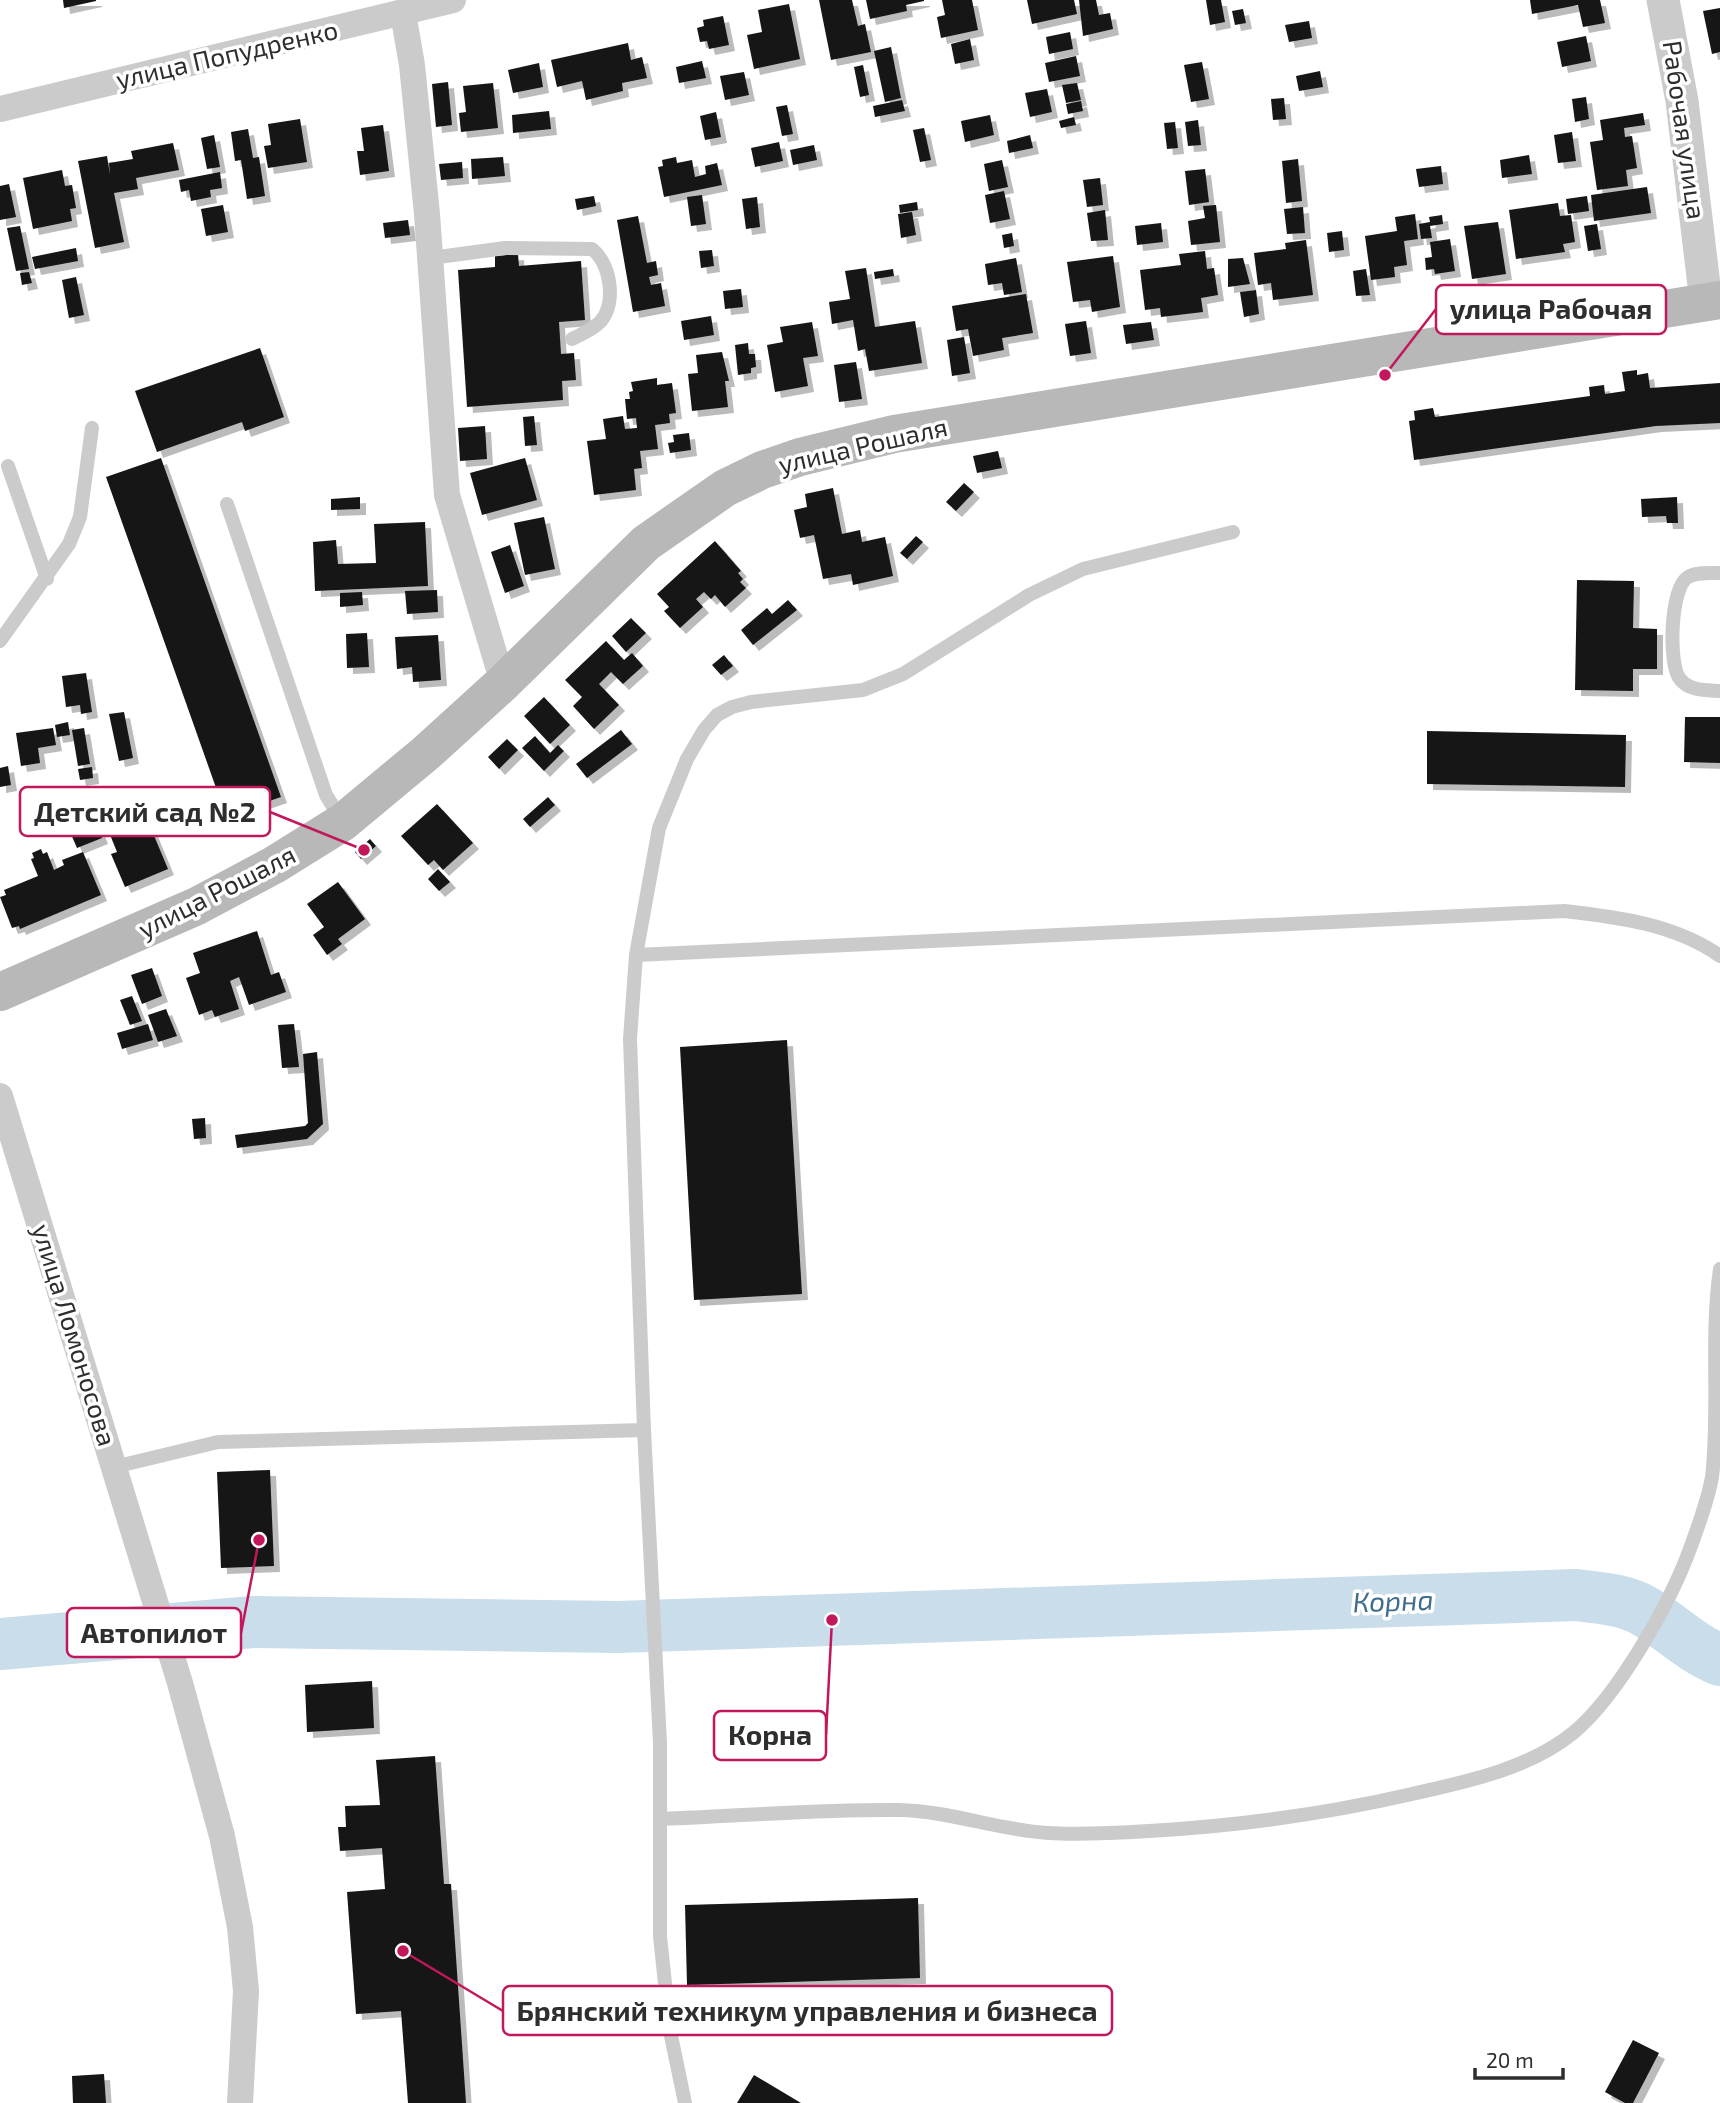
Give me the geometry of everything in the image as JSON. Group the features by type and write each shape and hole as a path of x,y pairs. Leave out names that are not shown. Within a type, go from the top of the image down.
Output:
{"main road":[{"name":"улица Рошаля","path":"1,991 197,906 274,865 343,822 426,753 503,683 646,543 725,488 762,470 800,457 894,434 1713,301"}],"street":[{"name":"улица Попудренко","path":"0,109 453,0"},
{"name":"Рабочая улица","path":"1663,0 1682,101 1713,301"},
{"path":"403,13 419,121 447,495 503,683"},
{"name":"улица Ломоносова","path":"0,1096 180,1683 220,1825 240,1927 246,2022 240,2103"}],"lane":[{"path":"430,258 505,248 592,249 600,255 607,273 608,306 595,326 572,339"},
{"path":"0,641 47,579 69,544 80,517 92,428"},
{"path":"8,466 47,579"},
{"path":"227,504 326,795 343,822"},
{"path":"685,2103 665,1993 660,1936 662,1819 630,1039 636,955 659,828 687,759 717,715 751,702 863,690 903,674 1029,595 1083,569 1233,532"},
{"path":"1720,573 1688,577 1678,587 1674,613 1675,667 1679,679 1689,687 1720,691"},
{"path":"636,955 1564,911 1619,917 1655,927 1720,956"},
{"path":"662,1819 899,1810 941,1813 1014,1830 1093,1834 1209,1828 1283,1819 1453,1784 1507,1767 1544,1751 1573,1733 1620,1680 1674,1584 1690,1549 1712,1479 1716,1445 1714,1322 1720,1269"},
{"path":"114,1467 218,1441 645,1430"}],"building":[{"path":"63,0 96,0 96,1 64,8"},
{"path":"819,0 852,0 858,26 865,24 871,52 831,60"},
{"path":"866,0 924,1 906,5 907,11 870,19"},
{"path":"942,0 972,0 978,30 941,38 937,17 945,15"},
{"path":"1027,0 1074,0 1077,14 1032,24"},
{"path":"1079,0 1096,0 1099,15 1110,13 1113,29 1083,36"},
{"path":"1206,0 1221,0 1225,22 1210,25"},
{"path":"1530,0 1600,0 1605,23 1583,27 1578,5 1532,14"},
{"path":"789,4 800,59 754,69 747,35 762,32 758,10"},
{"path":"1720,8 1720,52 1712,54 1703,11"},
{"path":"1243,9 1246,23 1235,25 1232,11"},
{"path":"723,16 729,45 709,49 707,41 700,42 697,28 704,26 703,20"},
{"path":"1309,21 1312,38 1289,42 1285,25"},
{"path":"1070,32 1073,49 1049,54 1046,37"},
{"path":"1586,36 1591,61 1562,67 1557,42"},
{"path":"970,39 974,60 955,64 951,44"},
{"path":"628,43 631,60 642,57 647,78 622,83 623,91 586,100 582,81 557,87 551,60"},
{"path":"891,47 901,98 885,102 874,51"},
{"path":"1076,56 1080,76 1049,82 1045,63"},
{"path":"702,61 706,78 679,83 676,67"},
{"path":"1202,62 1209,99 1191,102 1184,65"},
{"path":"539,63 543,87 513,93 508,70"},
{"path":"863,65 869,95 860,97 854,67"},
{"path":"1320,71 1323,87 1299,91 1296,76"},
{"path":"744,72 749,95 725,100 720,76"},
{"path":"448,82 452,125 436,127 432,84"},
{"path":"493,83 498,128 461,132 459,113 466,112 463,86"},
{"path":"1077,83 1081,100 1066,103 1062,85"},
{"path":"1047,89 1052,112 1030,117 1025,93"},
{"path":"1586,97 1589,119 1575,122 1572,99"},
{"path":"1284,98 1286,119 1273,120 1271,99"},
{"path":"902,100 905,111 875,117 873,106"},
{"path":"1081,101 1083,111 1068,114 1066,104"},
{"path":"787,105 793,134 782,136 776,107"},
{"path":"549,111 551,129 513,133 512,115"},
{"path":"716,112 721,137 705,140 700,116"},
{"path":"1643,113 1645,125 1624,128 1625,137 1632,136 1637,168 1626,170 1628,186 1597,190 1590,142 1603,140 1600,120"},
{"path":"990,115 994,135 965,142 961,121"},
{"path":"1074,117 1076,125 1061,128 1059,121"},
{"path":"300,119 307,162 268,168 264,146 271,145 268,124"},
{"path":"1198,120 1201,145 1188,146 1185,122"},
{"path":"1175,122 1178,148 1167,149 1164,123"},
{"path":"383,125 389,171 360,175 357,151 364,151 361,128"},
{"path":"924,128 931,160 920,162 913,130"},
{"path":"248,129 253,158 259,157 265,196 247,199 241,160 235,161 231,132"},
{"path":"1572,132 1576,161 1558,163 1554,135"},
{"path":"214,135 220,167 207,169 201,138"},
{"path":"1030,135 1033,148 1009,153 1007,141"},
{"path":"779,142 783,161 755,167 751,148"},
{"path":"173,143 179,170 136,178 138,189 114,193 124,242 95,248 78,161 107,156 110,175 109,163 133,159 131,151"},
{"path":"814,145 817,160 793,165 790,150"},
{"path":"1529,155 1532,174 1502,178 1500,160"},
{"path":"503,157 505,176 472,179 471,159"},
{"path":"676,157 677,163 692,160 695,177 706,174 705,166 717,163 722,185 664,197 658,167 663,166 662,160"},
{"path":"1298,159 1302,201 1286,203 1282,161"},
{"path":"1002,160 1008,187 989,191 984,164"},
{"path":"462,162 463,178 441,180 439,164"},
{"path":"1441,166 1443,184 1419,187 1416,169"},
{"path":"1205,169 1209,202 1189,205 1185,171"},
{"path":"62,170 65,186 72,185 76,208 70,209 72,221 33,229 23,178"},
{"path":"220,172 222,188 210,190 211,197 191,201 189,190 181,192 179,180"},
{"path":"1100,178 1103,205 1087,207 1083,180"},
{"path":"9,184 16,217 0,220 0,186"},
{"path":"1647,187 1651,213 1594,221 1591,195"},
{"path":"1004,191 1010,219 990,223 985,195"},
{"path":"702,195 706,224 691,226 687,197"},
{"path":"594,196 596,206 577,210 575,199"},
{"path":"1587,196 1589,211 1568,214 1566,199"},
{"path":"757,197 760,227 746,229 742,199"},
{"path":"917,202 918,210 900,213 899,205"},
{"path":"1558,203 1560,216 1571,215 1575,242 1563,244 1565,252 1516,259 1509,210"},
{"path":"223,205 228,232 206,236 201,209"},
{"path":"1216,205 1220,242 1191,245 1188,221 1205,218 1203,206"},
{"path":"1303,207 1305,233 1287,234 1284,209"},
{"path":"1105,210 1108,240 1091,241 1087,213"},
{"path":"912,212 916,235 901,238 898,214"},
{"path":"1415,214 1418,239 1404,241 1407,265 1394,267 1395,277 1371,280 1365,236 1397,231 1395,217"},
{"path":"1442,215 1443,224 1430,226 1432,238 1421,239 1419,224 1430,222 1429,217"},
{"path":"638,216 647,263 656,261 658,275 649,277 651,285 661,283 665,306 633,312 617,220"},
{"path":"408,220 410,235 385,238 383,223"},
{"path":"1498,222 1506,274 1472,279 1464,226"},
{"path":"1161,223 1163,242 1137,245 1135,226"},
{"path":"1597,224 1601,249 1588,251 1584,226"},
{"path":"20,226 29,269 16,271 7,228"},
{"path":"1342,231 1344,250 1329,252 1327,233"},
{"path":"1012,233 1014,246 1004,248 1002,235"},
{"path":"1450,239 1455,271 1435,274 1434,269 1426,270 1425,258 1432,257 1430,242"},
{"path":"1306,240 1313,295 1273,300 1271,283 1258,285 1254,253 1286,249 1285,243"},
{"path":"76,248 78,261 35,269 32,257"},
{"path":"712,250 714,266 701,268 699,251"},
{"path":"1205,251 1207,269 1214,268 1218,295 1201,298 1203,312 1161,317 1160,308 1145,310 1140,270 1181,265 1179,254"},
{"path":"518,254 519,266 581,261 585,320 559,322 561,354 574,353 576,380 562,381 563,400 467,407 458,270 495,267 495,256"},
{"path":"1113,256 1120,307 1092,312 1090,300 1073,302 1067,262"},
{"path":"1016,258 1022,292 1004,295 1002,283 988,285 985,264"},
{"path":"1243,258 1250,284 1228,287 1228,259"},
{"path":"866,268 875,327 915,321 922,363 869,371 865,349 858,351 853,320 832,324 829,302 850,299 845,271"},
{"path":"893,269 894,276 875,279 874,272"},
{"path":"1366,269 1370,295 1356,296 1353,271"},
{"path":"29,272 32,283 22,285 20,273"},
{"path":"76,277 84,315 69,318 62,280"},
{"path":"741,289 743,307 725,309 723,291"},
{"path":"1256,290 1259,314 1244,317 1240,292"},
{"path":"1026,294 1033,333 1002,338 1004,350 973,356 968,329 956,331 952,306"},
{"path":"711,316 714,335 684,340 681,321"},
{"path":"1086,321 1091,353 1070,356 1065,324"},
{"path":"812,322 818,356 803,358 808,386 775,392 767,345 783,342 780,327"},
{"path":"1151,322 1154,340 1126,344 1123,325"},
{"path":"964,337 970,373 952,376 947,340"},
{"path":"748,343 749,354 755,354 756,367 751,368 751,373 738,375 735,345"},
{"path":"260,348 284,417 245,431 242,422 157,452 135,391"},
{"path":"722,352 729,381 725,381 728,407 692,411 688,374 698,373 696,355"},
{"path":"856,362 862,399 839,402 834,365"},
{"path":"1637,370 1637,375 1648,373 1650,388 1720,383 1720,423 1656,426 1414,460 1409,421 1415,420 1414,411 1433,408 1435,417 1590,396 1589,387 1604,385 1605,394 1625,391 1622,372"},
{"path":"657,378 657,385 672,383 676,413 669,414 670,423 655,425 658,449 640,451 642,468 634,469 636,490 594,495 587,441 606,439 603,419 623,416 625,429 637,428 636,418 627,419 625,399 630,399 629,392 633,391 631,382"},
{"path":"534,416 537,445 525,446 523,417"},
{"path":"485,426 487,459 460,461 458,428"},
{"path":"689,433 691,450 670,453 668,443 674,442 673,435"},
{"path":"998,451 1002,468 977,473 973,456"},
{"path":"161,458 281,797 226,816 106,477"},
{"path":"525,458 537,500 482,515 470,473"},
{"path":"964,483 974,492 956,511 946,502"},
{"path":"833,488 842,534 860,530 862,542 885,537 893,576 853,585 851,574 823,579 814,535 800,538 794,510 807,507 805,494"},
{"path":"360,497 360,509 331,510 331,499"},
{"path":"1677,497 1678,523 1667,523 1666,516 1642,517 1641,499"},
{"path":"544,517 555,569 525,575 514,523"},
{"path":"425,522 428,586 315,591 313,542 336,540 338,564 376,563 374,524"},
{"path":"916,536 923,542 907,559 900,553"},
{"path":"715,541 741,571 738,573 743,579 740,582 746,588 725,607 715,595 711,599 704,592 696,599 703,607 680,628 664,611 669,607 657,594"},
{"path":"510,545 524,586 505,593 491,552"},
{"path":"1577,580 1634,581 1633,628 1657,629 1657,669 1633,669 1633,691 1575,690"},
{"path":"437,590 438,612 407,614 405,591"},
{"path":"362,592 363,605 340,607 340,593"},
{"path":"788,600 797,610 753,645 741,630 767,608 772,614"},
{"path":"631,618 646,633 626,652 612,636"},
{"path":"367,633 369,667 347,668 346,634"},
{"path":"438,635 441,680 413,682 412,667 397,669 395,637"},
{"path":"606,641 624,660 632,653 643,666 623,684 611,672 599,684 619,705 594,729 573,706 582,697 565,680"},
{"path":"724,655 733,666 721,675 712,665"},
{"path":"86,673 92,712 81,714 80,705 66,707 62,676"},
{"path":"544,697 570,725 550,744 524,716"},
{"path":"124,712 133,758 119,761 109,714"},
{"path":"1685,717 1720,717 1720,763 1684,762"},
{"path":"68,722 70,735 57,737 55,725"},
{"path":"53,728 56,745 38,748 40,763 21,766 16,733"},
{"path":"84,728 90,764 78,766 72,730"},
{"path":"621,730 632,744 587,778 576,764"},
{"path":"1427,731 1626,735 1625,787 1427,784"},
{"path":"535,736 550,753 558,745 564,751 544,771 522,748"},
{"path":"507,739 518,750 499,769 488,757"},
{"path":"8,766 11,785 0,787 0,768"},
{"path":"92,767 93,778 80,780 78,769"},
{"path":"78,795 81,803 93,798 99,813 93,816 102,838 77,848 58,804"},
{"path":"124,795 126,800 137,795 168,869 125,887 111,854 117,852 102,815 114,810 112,806 119,803 117,798"},
{"path":"548,797 555,805 530,827 523,819"},
{"path":"437,804 473,843 443,870 434,860 428,865 401,836"},
{"path":"370,839 376,846 361,859 355,852"},
{"path":"41,849 43,854 47,852 54,870 64,865 62,860 83,852 101,895 20,929 19,926 12,928 0,897 6,895 4,890 38,876 31,859 34,858 32,853"},
{"path":"438,869 450,882 439,891 428,879"},
{"path":"338,882 365,919 338,939 342,944 327,955 313,935 324,927 307,904"},
{"path":"257,931 271,975 279,972 286,992 249,1005 239,977 230,981 239,1009 215,1017 212,1010 199,1015 186,978 200,973 193,953"},
{"path":"152,968 162,996 142,1004 131,975"},
{"path":"132,996 142,1021 130,1025 120,1000"},
{"path":"166,1009 177,1036 158,1042 148,1015"},
{"path":"148,1024 153,1040 122,1049 117,1033"},
{"path":"294,1024 299,1067 282,1068 278,1025"},
{"path":"787,1040 802,1294 694,1300 680,1047"},
{"path":"317,1052 323,1124 307,1139 237,1148 235,1135 305,1126 308,1123 303,1054"},
{"path":"205,1118 206,1138 194,1139 192,1119"},
{"path":"270,1470 274,1566 221,1568 217,1472"},
{"path":"372,1681 374,1728 307,1732 305,1685"},
{"path":"435,1756 444,1884 451,1884 466,2103 408,2103 401,2011 356,2014 347,1892 385,1889 382,1848 340,1851 338,1827 346,1827 345,1806 380,1805 376,1760"},
{"path":"918,1898 920,1978 687,1985 685,1905"},
{"path":"1633,2040 1659,2053 1633,2103 1625,2103 1605,2092"},
{"path":"104,2074 106,2103 73,2103 72,2076"},
{"path":"754,2075 801,2103 737,2103"}],"waterway":[{"name":"Корна","path":"0,1644 253,1622 618,1627 1576,1595 1612,1600 1638,1608 1700,1650 1720,1660"}],"place":[{"name":"улица Рабочая","path":"1385,375"},
{"name":"Детский сад №2","path":"364,850"},
{"name":"Автопилот","path":"259,1540"},
{"name":"Корна","path":"832,1620"},
{"name":"Брянский техникум управления и бизнеса","path":"403,1951"}]}
